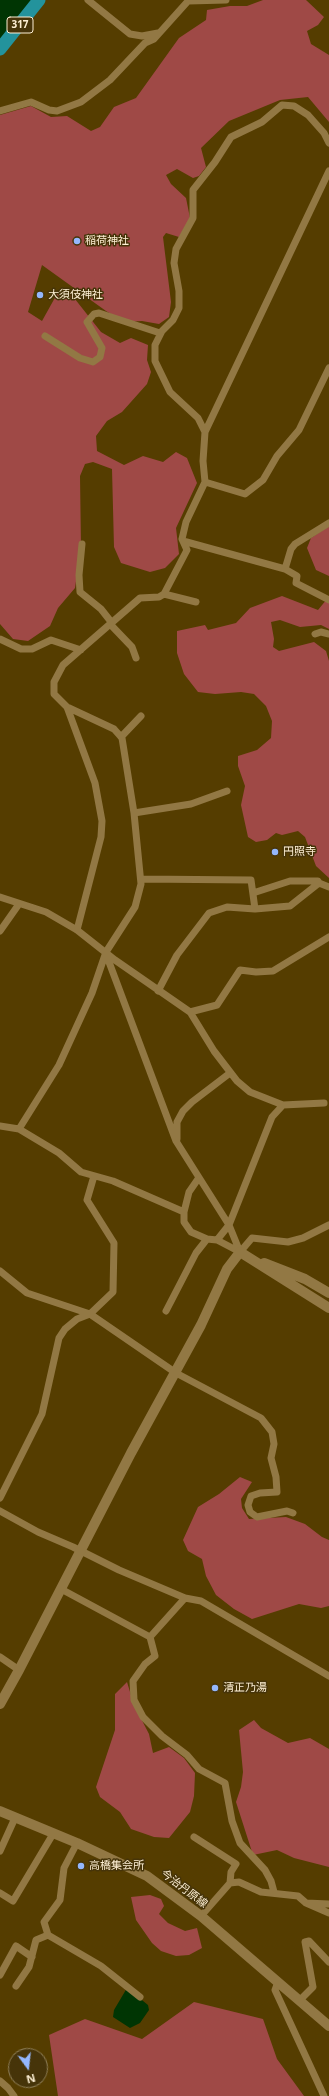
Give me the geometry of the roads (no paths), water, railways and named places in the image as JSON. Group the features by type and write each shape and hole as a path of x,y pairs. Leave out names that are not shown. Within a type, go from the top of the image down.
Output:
{"highway":[{"name":"317","path":"0,49 39,0"}],"street":[{"path":"88,0 130,34 142,36 158,33"},
{"path":"0,111 32,102 49,110 57,110 81,102 110,80 189,1 212,2 226,0"},
{"path":"205,432 198,418 170,392 155,361 155,345 160,333 173,320 179,308 179,291 174,263 176,249 193,218 193,190 215,162 231,138 262,122 282,105 294,106 308,115 324,133 329,143"},
{"path":"77,930 100,837 102,821 95,783 66,708 54,694 54,682 63,665 140,598 159,597 164,594 187,550 182,539 186,522 205,482 203,460 205,432 329,171"},
{"path":"45,336 80,358 93,362 100,357 102,348 87,322 94,314 99,313 160,333"},
{"path":"205,482 245,494 263,480 277,456 299,430 329,368"},
{"path":"285,569 291,548 329,523"},
{"path":"183,541 285,569 297,576 296,583 329,600"},
{"path":"82,544 79,575 80,592 101,609 132,647 136,658"},
{"path":"164,594 196,602"},
{"path":"315,634 321,632 329,634"},
{"path":"0,639 21,649 32,649 51,640 81,650"},
{"path":"19,1129 59,1065 92,993 106,952 135,907 141,879 134,813 122,737 114,729 66,708"},
{"path":"122,737 141,716"},
{"path":"134,813 191,804 227,791"},
{"path":"141,879 203,881 251,880 256,909"},
{"path":"253,893 290,881 312,880 318,881 319,884 329,887"},
{"path":"158,991 177,956 209,913 227,907 256,909 290,906 319,884"},
{"path":"0,897 46,912 77,930 158,991 190,1012 230,1073 250,1092 283,1105 324,1103"},
{"path":"0,931 19,904"},
{"path":"190,1012 217,1004 240,970 256,972 273,971 329,937"},
{"path":"106,952 177,1143 198,1179 229,1226 240,1252 305,1279 329,1293"},
{"path":"177,1143 177,1122 183,1111 192,1102 230,1073"},
{"path":"217,1240 229,1226 272,1117 283,1105"},
{"path":"0,1126 19,1129 59,1152 81,1172 113,1181 184,1212"},
{"path":"0,1498 42,1414 59,1338 65,1329 77,1320 90,1314 113,1292 114,1243 87,1200 94,1176"},
{"path":"198,1179 189,1192 184,1212 184,1222 191,1232 207,1239 217,1240 240,1252 329,1308"},
{"path":"0,1704 81,1552 131,1453 176,1373 201,1325 227,1269 252,1238 288,1242 303,1238 329,1225"},
{"path":"166,1311 196,1253 207,1239"},
{"path":"0,1271 27,1293 90,1314 176,1373 261,1418 272,1432 274,1444 271,1458 276,1477 277,1492 260,1493 251,1496 248,1505 250,1512 258,1517 287,1511 293,1513"},
{"path":"0,1511 38,1532 81,1552 185,1598 201,1601 329,1676"},
{"path":"61,1589 150,1637 154,1656 145,1664 133,1681 134,1700 143,1717 162,1736 187,1755 199,1769 225,1783 232,1821 240,1843 265,1870 271,1881 274,1892"},
{"path":"150,1637 185,1598"},
{"path":"0,1657 19,1670"},
{"name":"今治丹原線","path":"0,1811 77,1843 148,1876 201,1916 329,2026"},
{"path":"0,1851 15,1818"},
{"path":"0,1893 13,1901 53,1834"},
{"path":"194,1837 236,1864 231,1872 230,1883 201,1916"},
{"path":"77,1843 64,1868 60,1900 44,1922 48,1935 101,1966 140,1997"},
{"path":"230,1883 239,1882 261,1892 274,1892 298,1896 306,1903 329,1913"},
{"path":"306,1903 329,1904"},
{"path":"16,1986 29,1967 36,1940 48,1935"},
{"path":"300,2000 313,1987 305,1942 309,1941 329,1962"},
{"path":"0,1975 16,1946 32,1957"},
{"path":"278,1982 275,1990 324,2096"},
{"path":"0,2081 14,2096"}],"place":[{"name":"稲荷神社","path":"77,241"},
{"name":"大須伎神社","path":"40,295"},
{"name":"円照寺","path":"275,852"},
{"name":"清正乃湯","path":"215,1688"},
{"name":"高橋集会所","path":"81,1866"}]}
